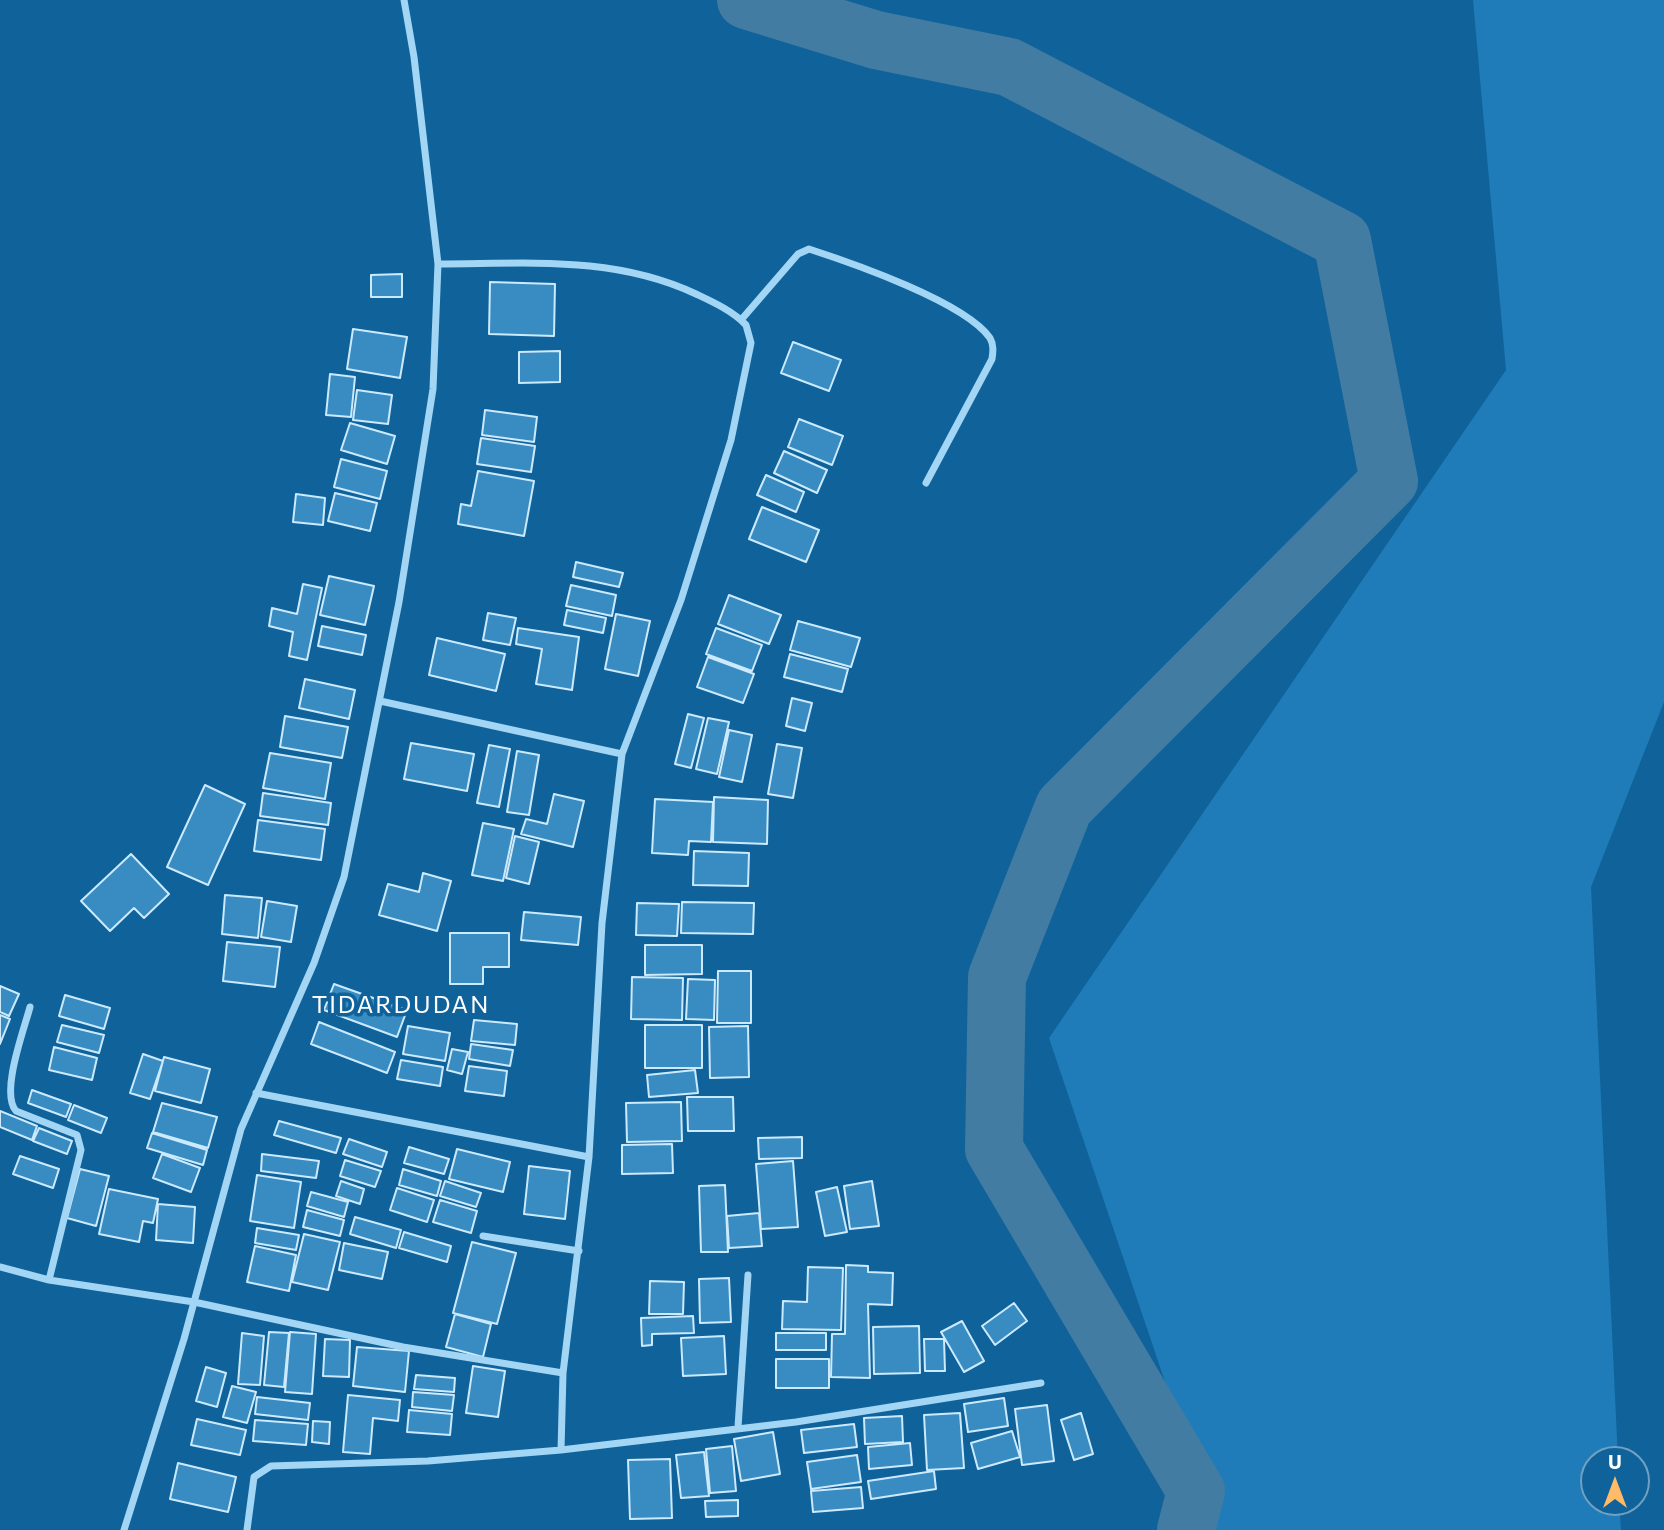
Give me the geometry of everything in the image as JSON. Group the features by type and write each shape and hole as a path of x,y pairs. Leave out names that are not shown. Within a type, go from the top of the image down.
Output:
{"street":[{"path":"124,1530 152,1448 241,1129 314,963 344,877 416,511 433,389 438,264 414,57 404,0"},
{"path":"741,320 798,254 809,249 923,293 986,334 993,345 992,359 926,483"},
{"path":"438,264 587,265 631,270 662,278 707,299 741,320 748,330 751,343 731,440 681,600 622,754 602,923 589,1157 563,1373 561,1450"},
{"path":"380,701 622,754"},
{"path":"30,1007 8,1085 10,1104 16,1111 77,1135 81,1150 49,1280"},
{"path":"256,1093 589,1157"},
{"path":"483,1236 579,1251"},
{"path":"0,1267 49,1280 194,1302 403,1347 563,1373"},
{"path":"738,1427 748,1275"},
{"path":"247,1530 254,1476 271,1466 428,1461 561,1450 796,1422 1041,1383"}],"shaded area":[{"path":"1473,0 1664,0 1664,702 1591,887 1617,1446 1580,1446 1580,1516 1620,1516 1621,1530 1215,1530 1049,1038 1506,370"}],"building":[{"path":"402,274 402,297 371,297 371,275"},
{"path":"490,282 555,284 554,336 489,334"},
{"path":"353,329 407,337 400,378 347,369"},
{"path":"793,342 841,360 829,391 781,373"},
{"path":"560,351 560,382 519,383 519,352"},
{"path":"330,374 355,377 351,417 326,415"},
{"path":"357,390 392,395 388,424 353,420"},
{"path":"485,410 537,417 534,442 482,435"},
{"path":"799,419 843,436 832,465 788,447"},
{"path":"350,423 395,436 387,464 341,450"},
{"path":"481,438 535,446 531,472 477,464"},
{"path":"784,451 827,470 817,493 774,473"},
{"path":"341,459 387,471 380,499 334,487"},
{"path":"478,471 534,481 524,536 458,524 461,504 471,506"},
{"path":"766,475 804,492 796,512 757,495"},
{"path":"335,493 377,503 370,531 328,521"},
{"path":"296,494 325,498 323,525 293,522"},
{"path":"762,507 819,530 806,562 749,539"},
{"path":"576,562 623,573 619,587 573,577"},
{"path":"329,576 374,586 365,625 320,615"},
{"path":"303,584 322,588 307,660 289,656 293,632 269,626 272,608 297,614"},
{"path":"571,585 616,595 612,616 566,606"},
{"path":"729,595 781,615 769,644 718,624"},
{"path":"567,610 606,618 603,633 564,625"},
{"path":"488,613 516,618 510,645 483,640"},
{"path":"616,614 650,621 638,676 605,669"},
{"path":"798,621 860,638 851,667 790,650"},
{"path":"322,626 366,635 362,655 318,646"},
{"path":"518,628 579,637 572,690 536,684 542,649 516,644"},
{"path":"716,628 762,645 752,671 706,654"},
{"path":"437,638 505,654 496,691 429,675"},
{"path":"790,654 848,669 842,692 784,677"},
{"path":"708,657 754,674 743,703 697,687"},
{"path":"305,679 355,690 349,719 299,708"},
{"path":"792,698 812,703 805,731 786,726"},
{"path":"688,714 704,718 691,768 675,764"},
{"path":"285,716 348,727 342,758 280,747"},
{"path":"708,718 729,722 717,774 696,769"},
{"path":"729,730 752,735 742,782 719,777"},
{"path":"411,743 474,754 467,791 404,779"},
{"path":"777,744 802,748 793,798 768,794"},
{"path":"489,745 510,749 499,807 477,803"},
{"path":"517,751 539,755 529,815 507,812"},
{"path":"270,753 331,763 325,799 263,788"},
{"path":"205,785 245,804 208,885 167,867"},
{"path":"263,793 331,803 328,825 260,816"},
{"path":"554,794 584,801 573,847 521,834 526,819 547,824"},
{"path":"714,797 768,800 767,844 713,842"},
{"path":"655,799 713,802 711,842 689,841 688,855 652,853"},
{"path":"258,820 325,829 321,860 254,851"},
{"path":"483,823 514,829 503,881 472,875"},
{"path":"515,836 539,842 529,884 506,878"},
{"path":"694,851 749,853 748,886 693,885"},
{"path":"131,854 169,894 144,918 134,908 110,931 81,901"},
{"path":"423,873 451,881 437,931 379,915 388,884 419,892"},
{"path":"225,895 262,898 258,938 222,934"},
{"path":"267,901 297,906 291,942 261,937"},
{"path":"682,902 754,903 753,934 681,933"},
{"path":"637,903 679,904 677,936 636,935"},
{"path":"524,912 581,917 578,945 521,940"},
{"path":"450,933 509,933 509,967 483,967 483,984 450,984"},
{"path":"227,942 280,947 275,987 223,981"},
{"path":"645,945 702,945 702,974 645,975"},
{"path":"718,971 751,971 751,1023 717,1023"},
{"path":"632,977 683,978 682,1020 631,1019"},
{"path":"688,979 715,980 714,1020 686,1019"},
{"path":"334,984 407,1010 397,1037 324,1010"},
{"path":"0,986 19,994 9,1016 0,1012"},
{"path":"65,995 110,1008 104,1029 59,1016"},
{"path":"0,1015 10,1019 0,1044"},
{"path":"474,1020 517,1024 515,1045 471,1041"},
{"path":"319,1022 395,1052 387,1073 311,1044"},
{"path":"62,1025 104,1035 99,1053 57,1042"},
{"path":"645,1025 702,1025 702,1068 645,1068"},
{"path":"408,1026 450,1033 445,1061 403,1054"},
{"path":"748,1026 749,1077 710,1078 709,1027"},
{"path":"471,1044 513,1050 510,1066 469,1059"},
{"path":"54,1047 97,1058 92,1080 49,1070"},
{"path":"452,1049 468,1052 462,1074 447,1070"},
{"path":"143,1054 163,1061 150,1099 130,1093"},
{"path":"164,1057 210,1069 201,1103 155,1091"},
{"path":"401,1060 443,1067 440,1086 397,1079"},
{"path":"469,1066 507,1071 504,1096 465,1091"},
{"path":"695,1070 698,1093 649,1097 647,1075"},
{"path":"32,1090 71,1104 66,1117 28,1103"},
{"path":"687,1097 733,1097 734,1131 688,1131"},
{"path":"681,1102 682,1141 627,1142 626,1103"},
{"path":"162,1103 217,1117 208,1148 153,1132"},
{"path":"74,1105 107,1118 101,1133 68,1120"},
{"path":"0,1111 37,1126 32,1140 0,1127"},
{"path":"279,1121 341,1138 336,1153 274,1135"},
{"path":"39,1128 72,1141 67,1154 33,1141"},
{"path":"152,1133 207,1150 203,1165 147,1148"},
{"path":"802,1137 802,1158 759,1159 758,1138"},
{"path":"349,1139 387,1152 382,1167 343,1154"},
{"path":"672,1144 673,1173 622,1174 622,1145"},
{"path":"409,1147 449,1159 444,1174 404,1163"},
{"path":"457,1149 510,1162 503,1192 449,1179"},
{"path":"162,1154 200,1168 191,1192 153,1178"},
{"path":"262,1154 319,1161 316,1178 261,1171"},
{"path":"20,1156 59,1169 53,1188 13,1174"},
{"path":"345,1160 381,1171 375,1187 340,1176"},
{"path":"793,1161 798,1227 761,1229 756,1164"},
{"path":"529,1166 570,1171 565,1219 524,1214"},
{"path":"80,1169 109,1176 96,1226 67,1218"},
{"path":"403,1169 441,1181 437,1196 399,1185"},
{"path":"257,1175 301,1182 294,1228 250,1221"},
{"path":"341,1181 364,1189 360,1204 336,1196"},
{"path":"445,1181 481,1193 476,1207 440,1196"},
{"path":"872,1181 879,1226 850,1229 844,1186"},
{"path":"725,1185 728,1252 701,1252 699,1186"},
{"path":"837,1187 847,1232 825,1236 816,1192"},
{"path":"397,1188 434,1200 427,1222 390,1210"},
{"path":"109,1189 158,1199 153,1223 143,1221 139,1242 99,1234"},
{"path":"311,1192 348,1202 344,1217 307,1206"},
{"path":"440,1200 477,1211 471,1233 433,1222"},
{"path":"158,1204 195,1207 193,1243 156,1240"},
{"path":"307,1210 344,1220 340,1236 303,1227"},
{"path":"759,1213 762,1246 729,1248 727,1216"},
{"path":"355,1217 401,1230 396,1248 350,1234"},
{"path":"257,1228 299,1235 296,1250 255,1243"},
{"path":"404,1232 451,1246 447,1262 399,1248"},
{"path":"304,1234 340,1242 328,1290 292,1282"},
{"path":"472,1242 516,1253 497,1324 453,1313"},
{"path":"344,1243 388,1252 382,1279 339,1270"},
{"path":"255,1246 296,1255 289,1291 247,1282"},
{"path":"846,1265 868,1266 868,1272 893,1273 892,1305 868,1304 870,1378 831,1377 832,1334 845,1334"},
{"path":"808,1267 843,1268 841,1330 782,1329 783,1301 807,1302"},
{"path":"729,1278 731,1322 700,1323 699,1279"},
{"path":"650,1281 684,1282 683,1314 649,1314"},
{"path":"1014,1303 1027,1321 995,1345 982,1326"},
{"path":"455,1314 491,1324 483,1357 446,1347"},
{"path":"693,1316 694,1333 652,1334 652,1345 642,1346 641,1318"},
{"path":"962,1321 984,1361 964,1372 941,1332"},
{"path":"919,1326 920,1373 874,1374 873,1327"},
{"path":"269,1332 289,1333 284,1387 264,1385"},
{"path":"290,1332 316,1334 312,1394 285,1392"},
{"path":"242,1333 264,1336 260,1385 238,1384"},
{"path":"776,1333 826,1333 826,1350 776,1350"},
{"path":"724,1336 726,1374 683,1376 681,1338"},
{"path":"325,1339 350,1340 349,1377 323,1376"},
{"path":"924,1339 944,1339 945,1371 925,1371"},
{"path":"357,1347 409,1351 405,1392 353,1386"},
{"path":"776,1359 829,1359 829,1388 776,1388"},
{"path":"473,1366 505,1371 498,1417 466,1413"},
{"path":"206,1367 226,1373 217,1407 196,1401"},
{"path":"416,1375 455,1378 454,1392 414,1389"},
{"path":"232,1386 256,1392 247,1423 223,1417"},
{"path":"413,1392 454,1395 452,1411 412,1407"},
{"path":"348,1395 400,1400 398,1421 373,1418 370,1454 343,1452"},
{"path":"257,1397 310,1403 308,1420 255,1414"},
{"path":"1004,1398 1008,1426 968,1432 964,1404"},
{"path":"1047,1405 1054,1461 1022,1465 1015,1409"},
{"path":"409,1410 452,1414 450,1435 407,1432"},
{"path":"960,1413 964,1468 927,1470 924,1415"},
{"path":"1081,1413 1093,1454 1074,1460 1061,1420"},
{"path":"902,1416 903,1442 865,1444 864,1418"},
{"path":"197,1419 246,1430 240,1455 191,1445"},
{"path":"255,1420 308,1424 306,1445 253,1441"},
{"path":"313,1421 330,1422 329,1444 312,1442"},
{"path":"854,1424 857,1447 804,1453 801,1430"},
{"path":"1012,1431 1020,1457 978,1469 971,1443"},
{"path":"773,1432 780,1474 741,1481 734,1439"},
{"path":"910,1443 912,1465 869,1469 868,1447"},
{"path":"732,1446 736,1491 710,1493 706,1449"},
{"path":"704,1452 709,1496 681,1498 676,1455"},
{"path":"857,1455 861,1482 811,1489 807,1462"},
{"path":"670,1459 672,1518 630,1519 628,1460"},
{"path":"178,1463 236,1477 228,1512 170,1499"},
{"path":"934,1471 936,1489 871,1499 868,1481"},
{"path":"861,1487 863,1508 813,1512 811,1491"},
{"path":"738,1500 738,1516 706,1517 705,1501"}],"waterway":[{"path":"746,0 876,40 1009,67 1342,240 1389,481 1064,807 997,977 994,1149 1196,1491 1186,1530"}],"district":[{"name":"TIDARDUDAN","path":"401,1005"}]}
